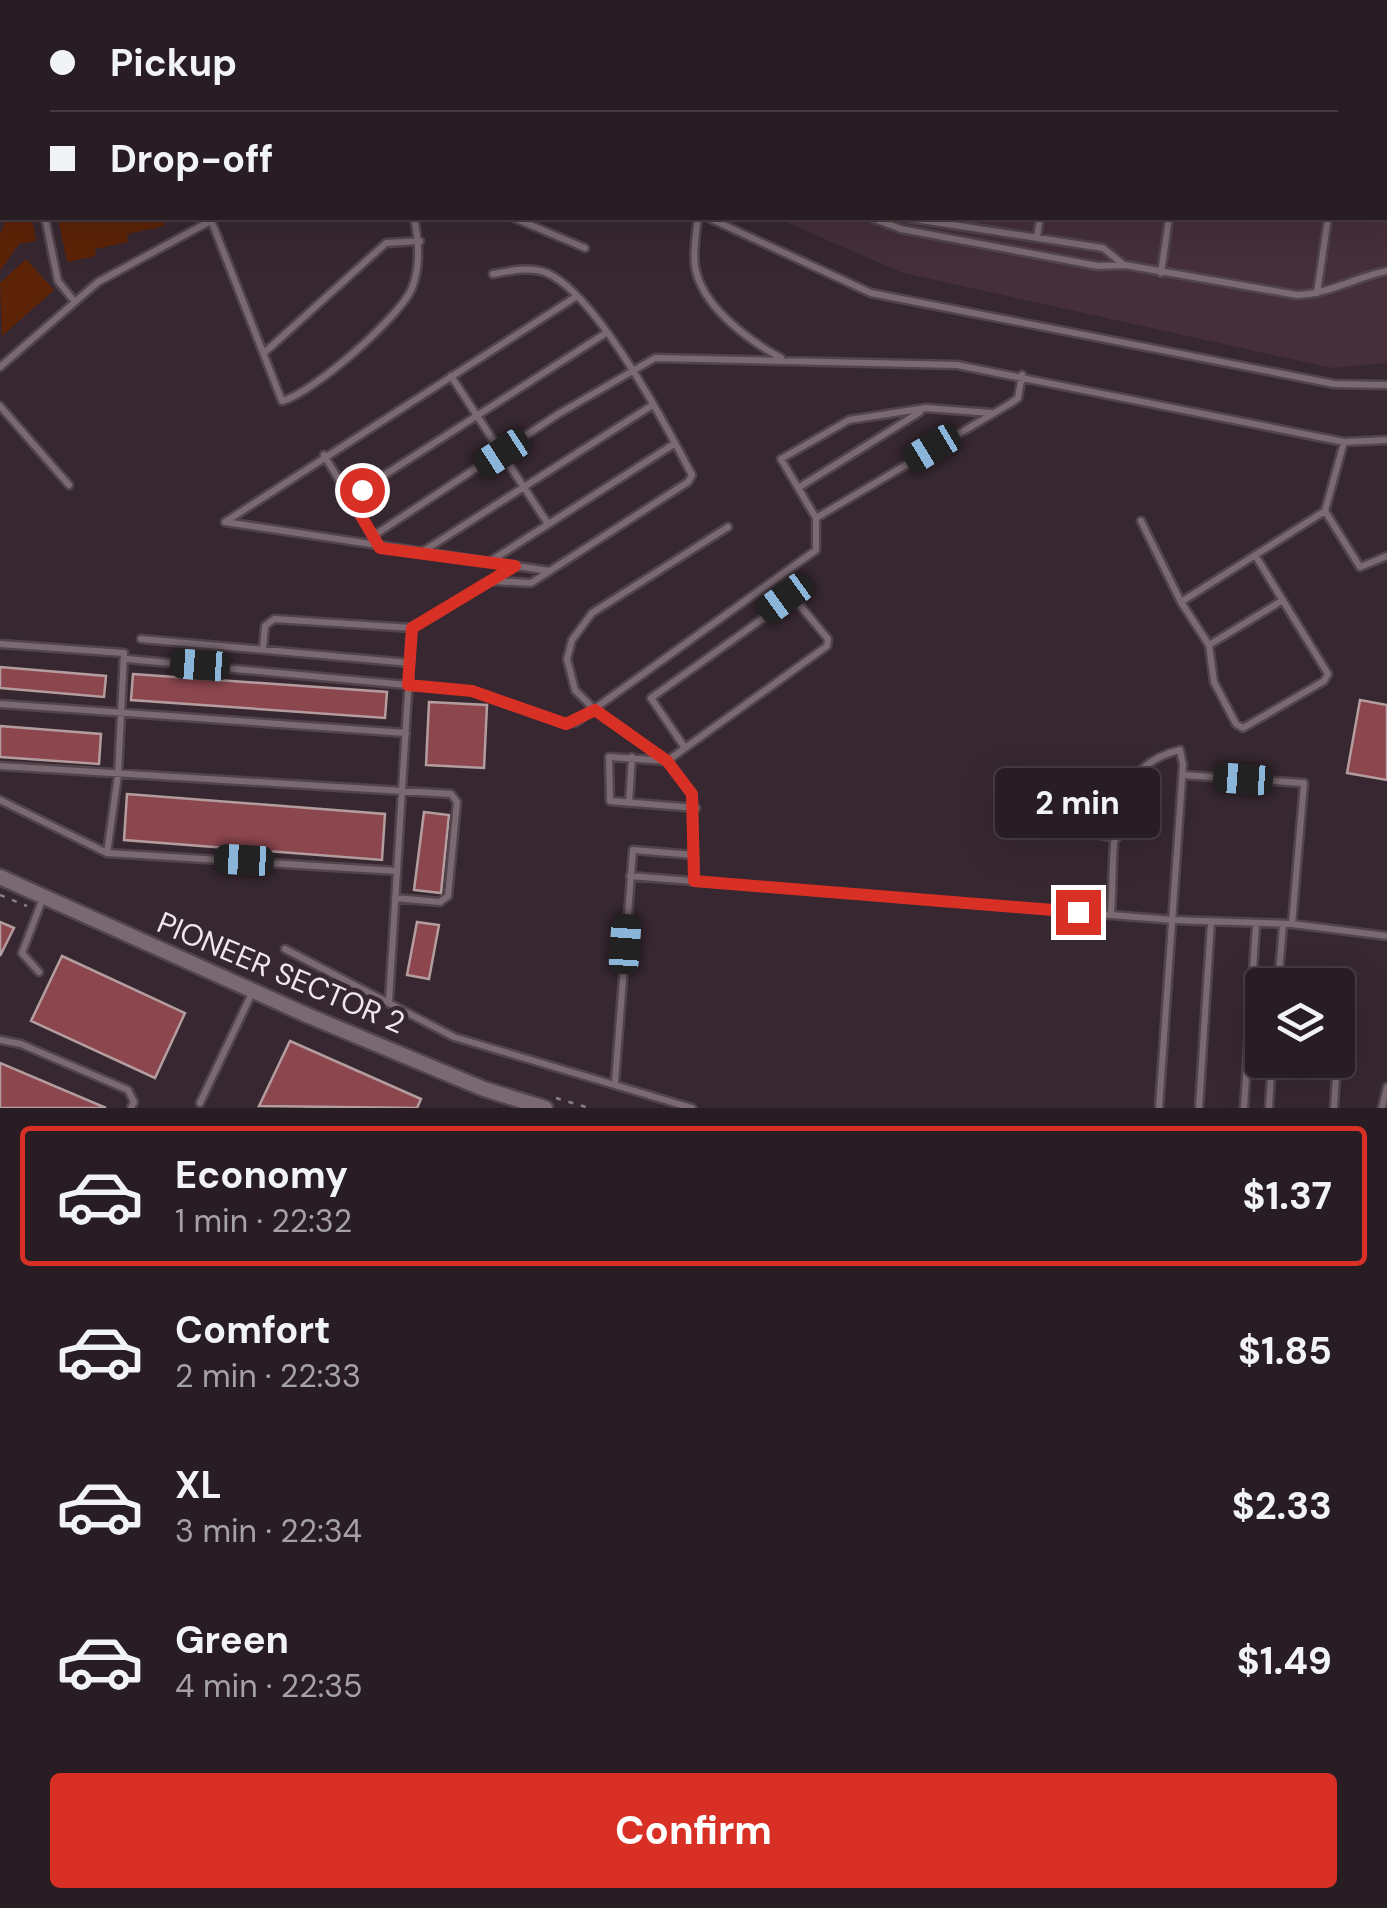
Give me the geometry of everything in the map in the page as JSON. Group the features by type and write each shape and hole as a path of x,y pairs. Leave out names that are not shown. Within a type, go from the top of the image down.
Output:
{"street":[{"name":"PIONEER SECTOR 2","path":"0,878 484,1089 545,1108"}],"lane":[{"path":"45,220 58,281 74,301"},
{"path":"0,367 98,282 212,220"},
{"path":"214,220 282,401 326,378 408,295 420,241 415,220"},
{"path":"519,220 585,248"},
{"path":"698,220 695,268 701,282 732,323 782,359"},
{"path":"713,220 871,293 1334,384 1387,385"},
{"path":"878,220 919,233 1258,291 1317,294 1362,276 1387,272"},
{"path":"921,220 1103,248 1125,266"},
{"path":"1037,238 1040,220"},
{"path":"1161,274 1169,220"},
{"path":"1317,294 1328,220"},
{"path":"264,354 386,243 420,241"},
{"path":"492,274 520,269 546,273 577,296 631,370 691,480 526,585 492,581"},
{"path":"550,571 226,522 324,455 577,296"},
{"path":"350,497 606,333"},
{"path":"373,536 655,358 956,365 1022,374 1344,442 1387,440"},
{"path":"816,518 1018,398 1022,374"},
{"path":"452,376 548,524"},
{"path":"0,406 69,485"},
{"path":"421,553 652,406"},
{"path":"0,644 120,651 127,659 472,691 566,724 595,710 808,559 817,543 816,518 781,460 849,420 926,408 991,413"},
{"path":"798,488 926,408"},
{"path":"1181,602 1325,510 1344,442"},
{"path":"488,562 674,444"},
{"path":"324,455 380,548"},
{"path":"1325,510 1360,568 1387,556"},
{"path":"1141,521 1181,602 1210,645 1214,682 1236,724 1243,728 1324,681 1327,669 1255,556"},
{"path":"694,881 696,808 686,784 667,761 595,710 575,690 569,675 572,640 584,620 728,527"},
{"path":"264,649 266,626 274,619 412,628 515,566"},
{"path":"685,748 651,698 793,597 828,639 827,646 667,761 609,757 607,797 612,802 696,808"},
{"path":"1210,645 1283,600"},
{"path":"389,1001 412,628"},
{"path":"141,639 410,663"},
{"path":"107,853 127,659"},
{"path":"0,704 406,734"},
{"path":"1112,913 1121,792 1136,770 1180,750 1182,775 1159,1108"},
{"path":"629,803 632,757"},
{"path":"0,766 452,794 457,802 448,896 440,902 395,898"},
{"path":"1182,775 1304,784 1281,968"},
{"path":"1117,838 1090,833 1093,794 1121,792"},
{"path":"0,800 107,853 397,870"},
{"path":"615,1082 633,850 694,854"},
{"path":"630,876 1173,920 1287,924 1387,936"},
{"path":"39,972 22,953 43,897"},
{"path":"1199,1108 1211,922"},
{"path":"1244,1108 1256,924"},
{"path":"285,949 454,1037 692,1108"},
{"path":"200,1103 254,990"},
{"path":"0,1040 21,1044 128,1090 132,1094 131,1108"},
{"path":"1269,1108 1271,1078"},
{"path":"1334,1108 1336,1078"},
{"path":"1382,1108 1387,1087"}],"shaded area":[{"path":"6,220 32,220 36,241 19,244 0,271 0,235"},
{"path":"58,220 162,220 164,226 127,234 128,242 95,249 96,256 67,262"},
{"path":"781,220 1387,220 1387,363 1332,368 903,273"},
{"path":"26,259 54,290 2,336 0,283"}],"building":[{"path":"0,667 106,676 104,697 0,688"},
{"path":"133,674 387,692 385,718 131,700"},
{"path":"1360,700 1387,705 1387,780 1347,773"},
{"path":"429,702 487,705 484,768 426,765"},
{"path":"0,726 101,734 99,764 0,757"},
{"path":"127,794 385,814 382,860 124,840"},
{"path":"424,812 449,815 441,893 414,890"},
{"path":"0,922 14,928 0,956"},
{"path":"417,922 439,925 429,979 407,975"},
{"path":"62,956 185,1013 155,1078 31,1021"},
{"path":"290,1041 421,1099 417,1108 259,1106"},
{"path":"0,1063 106,1108 0,1108"}],"route":[{"path":"362,490 350,497 380,548 515,566 412,628 408,685 472,691 566,724 595,710 667,761 692,794 696,808 694,881 1078,912"}]}
